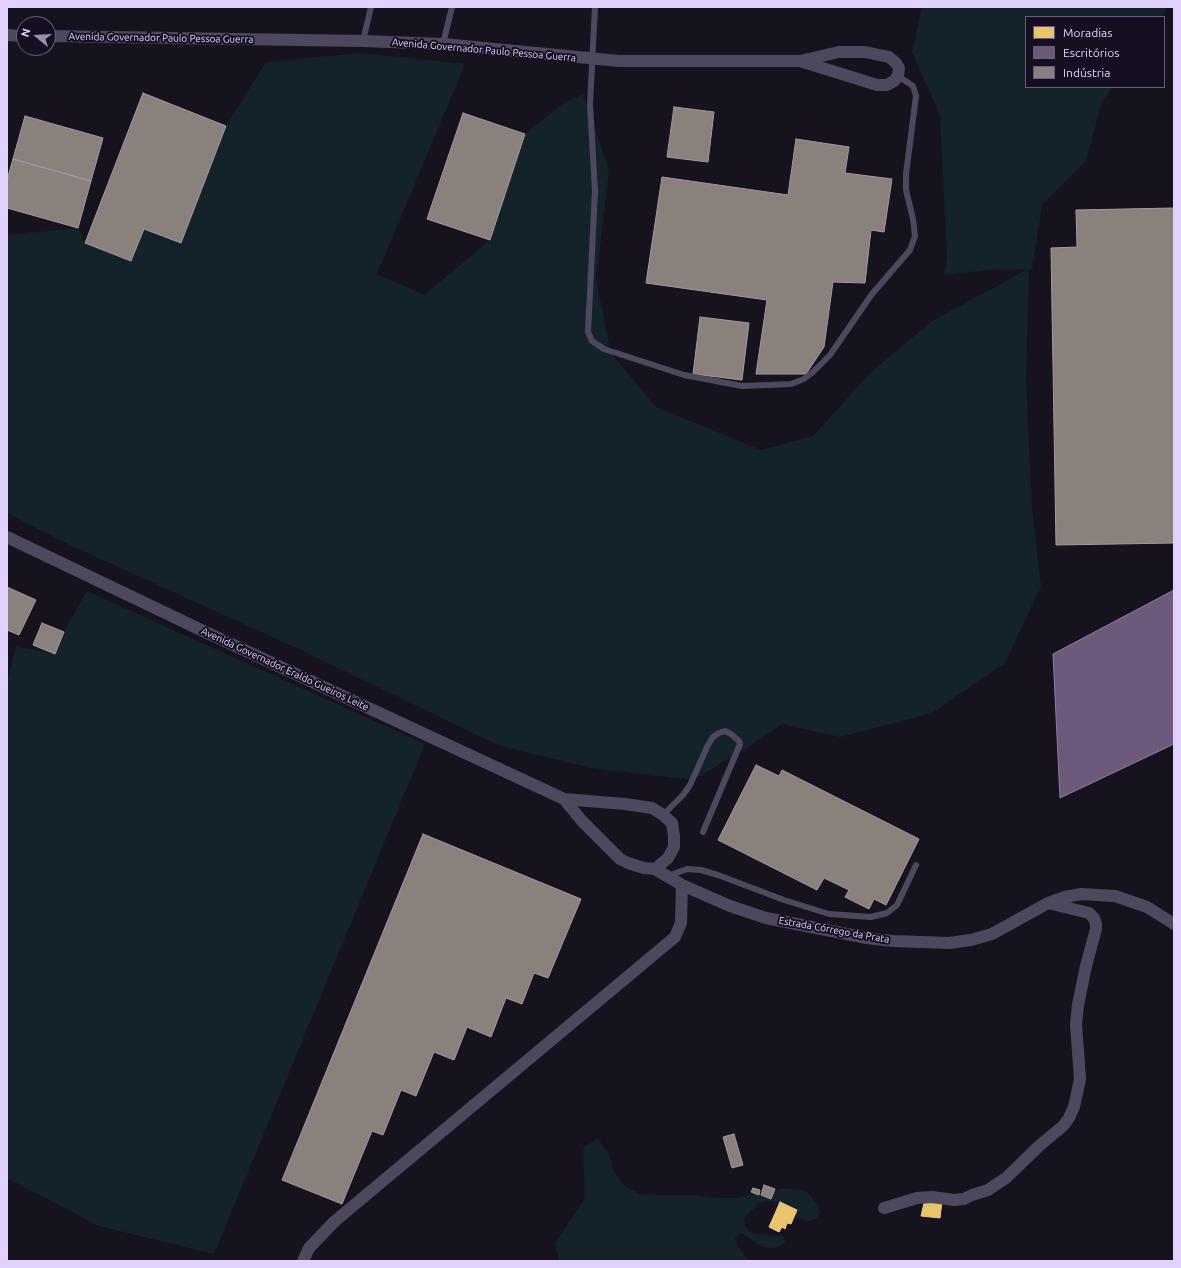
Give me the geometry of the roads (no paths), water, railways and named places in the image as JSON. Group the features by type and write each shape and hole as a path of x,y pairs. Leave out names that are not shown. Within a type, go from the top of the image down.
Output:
{"street":[{"name":"Avenida Governador Paulo Pessoa Guerra","path":"56,36 363,40 443,44 592,59 627,61 800,61"},
{"path":"839,52 865,52 889,57 899,68 898,76 894,81 887,85 877,85 800,61 839,52"},
{"name":"Avenida Governador Eraldo Gueiros Leite","path":"7,538 564,799 625,804 652,808 663,814"},
{"name":"Avenida Governador Eraldo Gueiros Leite","path":"564,799 582,821 620,859 634,866 656,869"},
{"path":"656,869 668,858 674,847 672,823 663,814"},
{"name":"Estrada Córrego da Prata","path":"656,869 682,885 730,906 766,918 867,938 912,942 949,943 971,940 992,934 1048,903 1065,897 1081,894 1115,896 1147,907 1174,924"},
{"path":"303,1261 309,1248 334,1221 675,937 681,923 682,885"},
{"path":"884,1208 917,1198 932,1197 954,1200 964,1199 988,1190 1006,1178 1039,1146 1063,1126 1069,1118 1074,1107 1080,1079 1076,1024 1078,1005 1096,924 1094,918 1089,913 1048,903"}],"lane":[{"path":"363,40 371,7"},
{"path":"443,44 452,7"},
{"path":"595,7 590,104 595,190 588,323 589,337 596,345 604,349 684,375 742,386 791,384 804,379 814,372 830,355 872,294 910,250 915,236 906,190 906,174 916,96 913,86 898,76"},
{"path":"663,814 683,795 690,785 713,737 725,731 731,734 739,741 740,744 703,832"},
{"path":"668,876 687,869 701,870 784,900 830,914 871,917 887,913 897,905 916,865"}]}
